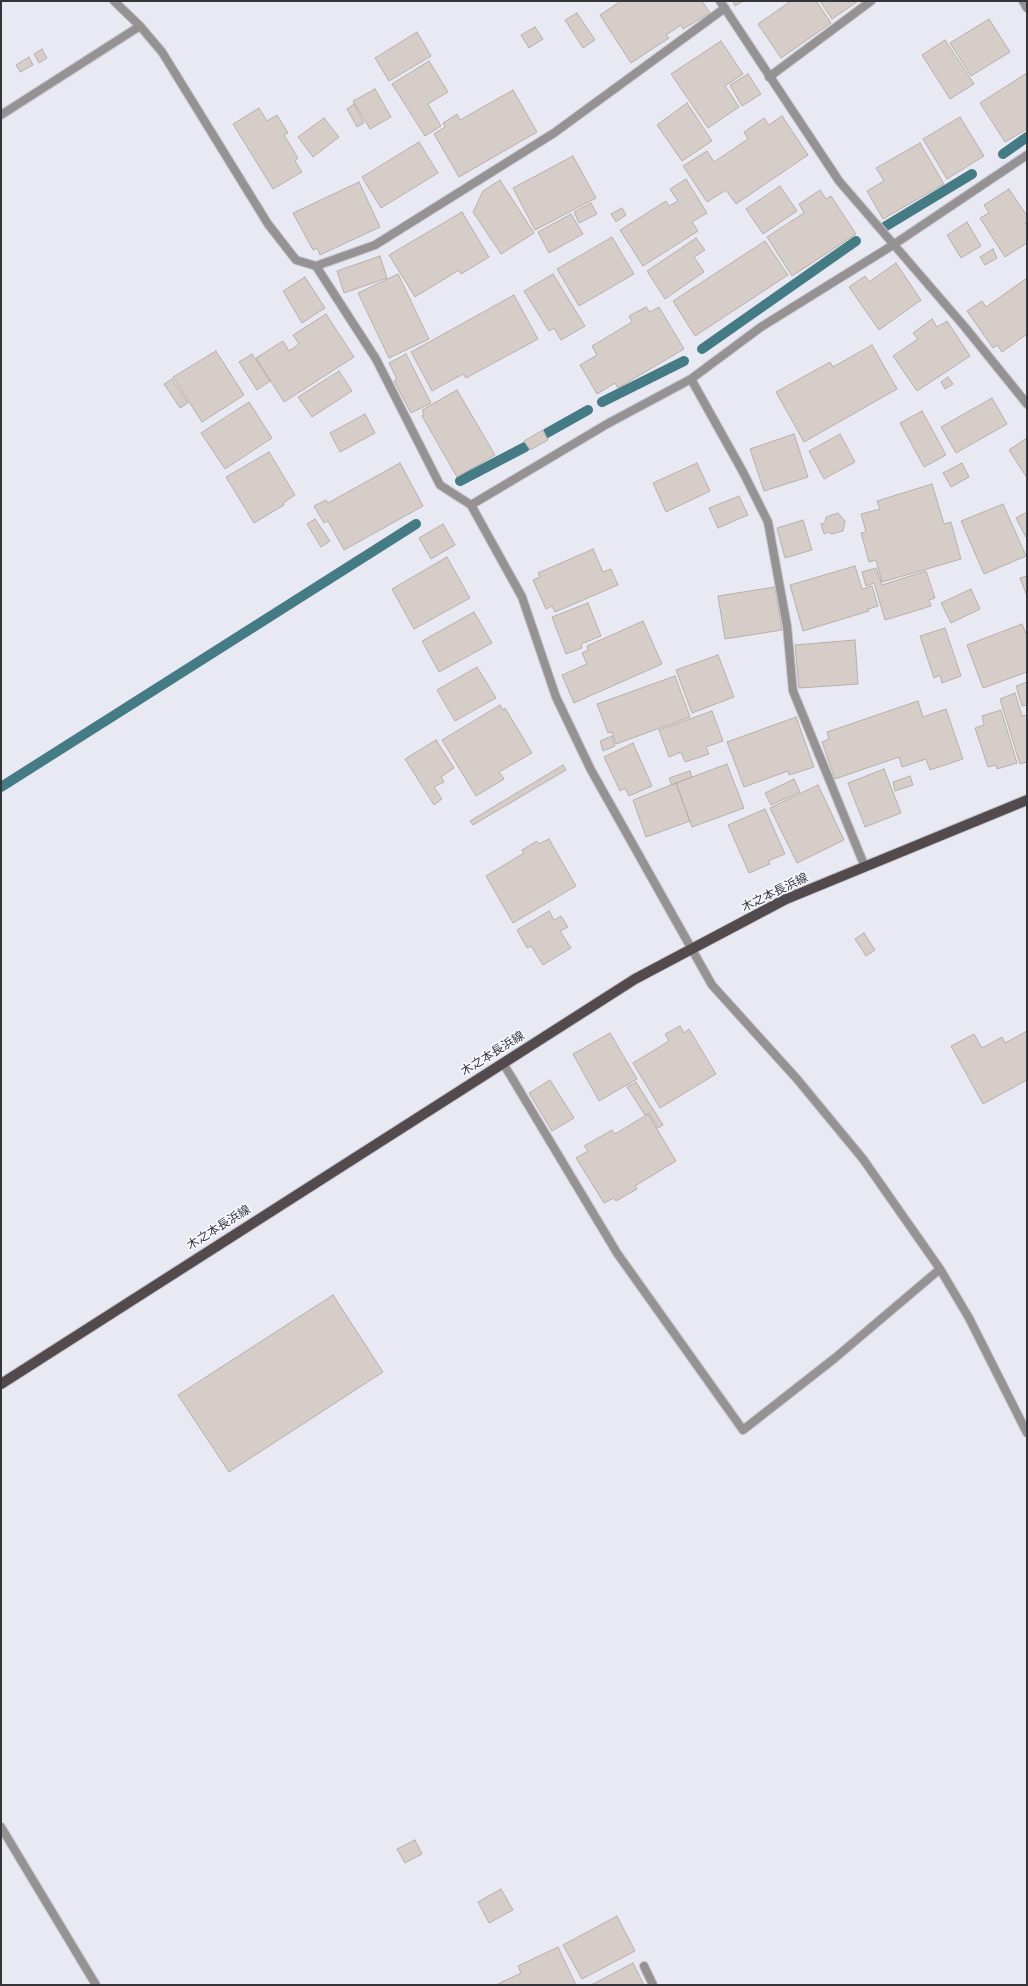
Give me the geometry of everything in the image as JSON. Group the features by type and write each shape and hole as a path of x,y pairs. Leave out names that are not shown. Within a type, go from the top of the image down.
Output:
{"main road":[{"name":"木之本長浜線","path":"1,1384 635,979 786,899 1027,800"}],"street":[{"path":"114,1 140,26 162,52 268,224 296,260 316,266 375,245 554,133 722,4 839,181 964,326 1027,404"},
{"path":"770,77 871,1"},
{"path":"1023,1 1027,8"},
{"path":"1,115 140,26"},
{"path":"471,505 607,424 691,379 761,327 893,245 1027,155"},
{"path":"316,266 376,359 440,485 471,505 522,597 556,697 591,770 712,985 797,1079 862,1158 940,1269 969,1318 1027,1433"},
{"path":"691,379 743,472 768,522 787,626 794,691 865,867"},
{"path":"503,1063 617,1253 742,1430 835,1358 940,1269"},
{"path":"1,1827 96,1985"},
{"path":"644,1966 653,1985"}],"building":[{"path":"621,1 702,1 710,13 683,29 681,25 666,35 669,38 631,63 600,15"},
{"path":"733,1 743,1 735,6"},
{"path":"791,1 816,1 831,23 781,58 758,24"},
{"path":"820,1 858,1 832,19"},
{"path":"577,13 595,40 583,48 565,20"},
{"path":"989,19 1010,52 971,76 950,43"},
{"path":"535,27 543,39 529,48 521,35"},
{"path":"417,32 431,56 389,81 375,58"},
{"path":"945,40 974,84 950,99 922,55"},
{"path":"721,41 743,74 725,86 739,107 708,128 671,74"},
{"path":"42,49 47,58 39,63 34,54"},
{"path":"29,57 33,65 20,72 16,65"},
{"path":"429,61 448,92 428,104 441,126 425,136 392,84"},
{"path":"1027,73 1027,129 1005,142 980,103"},
{"path":"748,74 761,94 742,106 730,85"},
{"path":"375,89 391,117 370,129 353,101"},
{"path":"513,90 537,132 459,177 434,134 445,127 443,123 457,114 460,120"},
{"path":"687,103 712,141 682,161 657,125"},
{"path":"354,104 364,123 357,127 347,109"},
{"path":"259,108 267,121 277,115 288,133 284,135 298,158 295,161 302,172 273,189 233,124"},
{"path":"782,116 808,155 736,204 726,190 707,202 683,166 707,151 714,162 748,139 744,132 764,118 769,125"},
{"path":"960,117 984,156 947,179 923,139"},
{"path":"324,118 339,137 313,157 298,137"},
{"path":"419,142 438,173 381,208 362,177"},
{"path":"920,143 944,184 883,219 867,191 884,181 876,168"},
{"path":"573,156 596,198 535,230 513,188"},
{"path":"686,179 707,213 692,222 698,231 643,266 620,230 666,201 669,206 678,201 670,189"},
{"path":"500,180 534,233 501,254 473,212 483,191"},
{"path":"359,182 380,227 320,255 317,248 313,250 293,213"},
{"path":"780,186 797,211 763,234 746,209"},
{"path":"1009,189 1027,216 1027,221 1025,223 1027,226 1027,243 1005,257 980,218 989,213 984,205"},
{"path":"820,190 826,199 831,196 856,234 792,276 767,237 804,213 799,204"},
{"path":"591,203 597,214 579,223 574,212"},
{"path":"622,208 626,215 616,222 611,214"},
{"path":"462,212 489,257 461,274 459,270 415,297 389,255"},
{"path":"571,214 583,234 549,253 538,232"},
{"path":"967,222 981,246 961,258 947,235"},
{"path":"612,237 634,274 579,306 557,269"},
{"path":"696,238 705,250 694,257 704,272 665,299 647,271"},
{"path":"765,241 788,275 695,336 673,301"},
{"path":"993,249 997,258 985,265 980,257"},
{"path":"380,256 387,278 344,293 337,271"},
{"path":"896,263 921,300 879,330 849,287 865,276 869,282"},
{"path":"398,274 429,339 389,358 358,293"},
{"path":"553,274 585,326 561,340 554,328 549,331 524,291"},
{"path":"305,277 325,308 302,323 283,291"},
{"path":"1027,278 1027,334 1002,352 997,345 993,348 967,311 982,301 986,307"},
{"path":"514,295 538,339 466,378 463,374 432,391 411,352"},
{"path":"646,307 650,312 659,307 684,349 618,388 615,383 597,394 580,365 597,355 592,346 632,322 629,316"},
{"path":"326,314 354,357 284,402 256,358 283,341 289,351 299,344 293,335"},
{"path":"932,319 937,327 947,321 970,356 917,391 893,356 918,339 913,333"},
{"path":"872,345 897,389 804,442 776,392 830,362 833,367"},
{"path":"216,351 244,395 202,422 173,377"},
{"path":"252,354 270,381 257,390 239,362"},
{"path":"406,354 431,403 411,413 394,381 397,379 389,363"},
{"path":"339,371 352,391 312,417 298,397"},
{"path":"948,377 953,384 945,389 941,382"},
{"path":"172,379 188,403 180,408 164,384"},
{"path":"457,390 495,455 457,477 422,416 424,415 422,410"},
{"path":"992,398 1007,424 956,453 941,427"},
{"path":"249,402 272,438 225,469 201,433"},
{"path":"922,411 946,455 924,467 900,423"},
{"path":"365,414 375,433 340,452 330,433"},
{"path":"543,430 548,440 530,450 524,441"},
{"path":"794,434 808,477 764,491 750,449"},
{"path":"840,434 855,462 824,479 809,451"},
{"path":"1027,438 1027,478 1009,450"},
{"path":"269,452 295,495 283,503 284,505 254,523 226,477"},
{"path":"400,463 423,506 344,550 328,521 324,523 314,506 326,500 328,503"},
{"path":"697,463 710,491 666,512 653,483"},
{"path":"962,463 969,477 951,487 943,473"},
{"path":"932,484 944,524 951,522 961,559 882,582 876,560 869,562 861,533 866,532 861,514 880,509 877,501"},
{"path":"739,496 748,515 718,528 709,508"},
{"path":"1003,504 1026,556 984,574 961,521"},
{"path":"1027,512 1027,539 1016,518"},
{"path":"838,513 845,521 843,531 832,534 829,532 824,534 821,524 825,523 826,517"},
{"path":"315,519 330,541 321,547 307,524"},
{"path":"803,520 812,550 785,558 777,528"},
{"path":"443,524 455,545 431,559 419,538"},
{"path":"593,549 603,572 611,569 618,585 555,612 552,606 546,609 533,580 540,577 538,573"},
{"path":"447,557 470,598 414,629 392,589"},
{"path":"855,566 862,589 872,586 878,606 868,609 869,611 803,631 790,585"},
{"path":"876,568 882,585 926,571 935,598 929,600 931,606 885,620 874,583 866,586 862,572"},
{"path":"1027,576 1027,596 1020,578"},
{"path":"775,587 782,630 725,639 718,596"},
{"path":"971,589 980,609 951,623 941,603"},
{"path":"588,603 601,636 581,644 582,648 566,654 552,617"},
{"path":"474,612 492,643 439,672 422,641"},
{"path":"643,621 662,664 574,703 562,675 587,664 582,653 588,650 587,646"},
{"path":"1022,624 1027,636 1027,672 983,688 967,645"},
{"path":"945,628 961,676 942,683 940,675 934,678 920,636"},
{"path":"855,640 858,684 799,688 795,645"},
{"path":"718,655 734,697 692,713 676,670"},
{"path":"477,667 496,698 455,721 437,690"},
{"path":"675,676 690,717 616,744 612,732 608,733 597,704"},
{"path":"1027,682 1027,705 1022,706 1016,686"},
{"path":"1015,693 1022,716 1027,715 1027,762 1020,764 1000,699"},
{"path":"918,701 923,717 946,709 963,759 930,770 926,759 902,767 899,757 835,779 822,742 829,739 827,732"},
{"path":"500,705 503,710 505,708 532,753 499,772 504,779 476,796 442,740"},
{"path":"1001,710 1017,763 997,769 996,765 988,767 975,728 984,725 982,716"},
{"path":"712,711 723,741 706,747 709,754 685,762 681,752 669,757 659,730"},
{"path":"796,717 814,767 789,775 788,771 744,787 727,742"},
{"path":"612,736 615,746 603,751 600,741"},
{"path":"436,740 454,768 441,777 444,782 434,787 442,799 434,805 405,759"},
{"path":"633,743 652,786 629,796 625,788 620,791 604,757"},
{"path":"727,764 744,808 692,827 676,783"},
{"path":"563,765 566,770 473,825 470,821"},
{"path":"884,769 901,813 865,827 848,783"},
{"path":"690,771 692,777 672,785 669,778"},
{"path":"910,776 913,785 895,791 893,782"},
{"path":"794,779 800,792 771,805 765,793"},
{"path":"676,783 690,821 646,837 633,800"},
{"path":"818,785 844,840 797,863 770,808"},
{"path":"765,809 785,854 768,861 770,864 749,873 728,825"},
{"path":"549,839 576,886 513,923 486,876 524,853 522,850 537,841 539,844"},
{"path":"549,911 554,920 561,916 568,927 560,931 571,948 543,965 531,946 527,948 517,930"},
{"path":"864,933 875,950 866,956 855,939"},
{"path":"680,1026 684,1033 689,1029 716,1074 660,1108 633,1063 669,1041 665,1034"},
{"path":"1027,1031 1027,1080 983,1104 951,1046 974,1034 982,1048 1002,1037 1005,1043"},
{"path":"610,1033 637,1079 599,1101 573,1054"},
{"path":"550,1080 574,1118 552,1131 529,1093"},
{"path":"636,1082 663,1125 658,1128 649,1113 645,1115 627,1087"},
{"path":"648,1114 676,1161 635,1186 637,1189 616,1201 614,1198 604,1203 576,1158 588,1151 584,1146 612,1130 615,1134"},
{"path":"333,1295 383,1372 229,1472 178,1395"},
{"path":"415,1840 422,1854 405,1863 397,1849"},
{"path":"501,1889 513,1910 489,1923 478,1902"},
{"path":"617,1916 635,1951 582,1979 563,1945"},
{"path":"558,1947 576,1985 496,1985 521,1973 518,1966"},
{"path":"633,1963 644,1985 591,1985"}],"waterway":[{"path":"1003,154 1027,137"},
{"path":"886,226 972,174"},
{"path":"702,349 856,241"},
{"path":"602,402 684,361"},
{"path":"547,433 588,410"},
{"path":"460,481 525,447"},
{"path":"1,787 416,524"}]}
